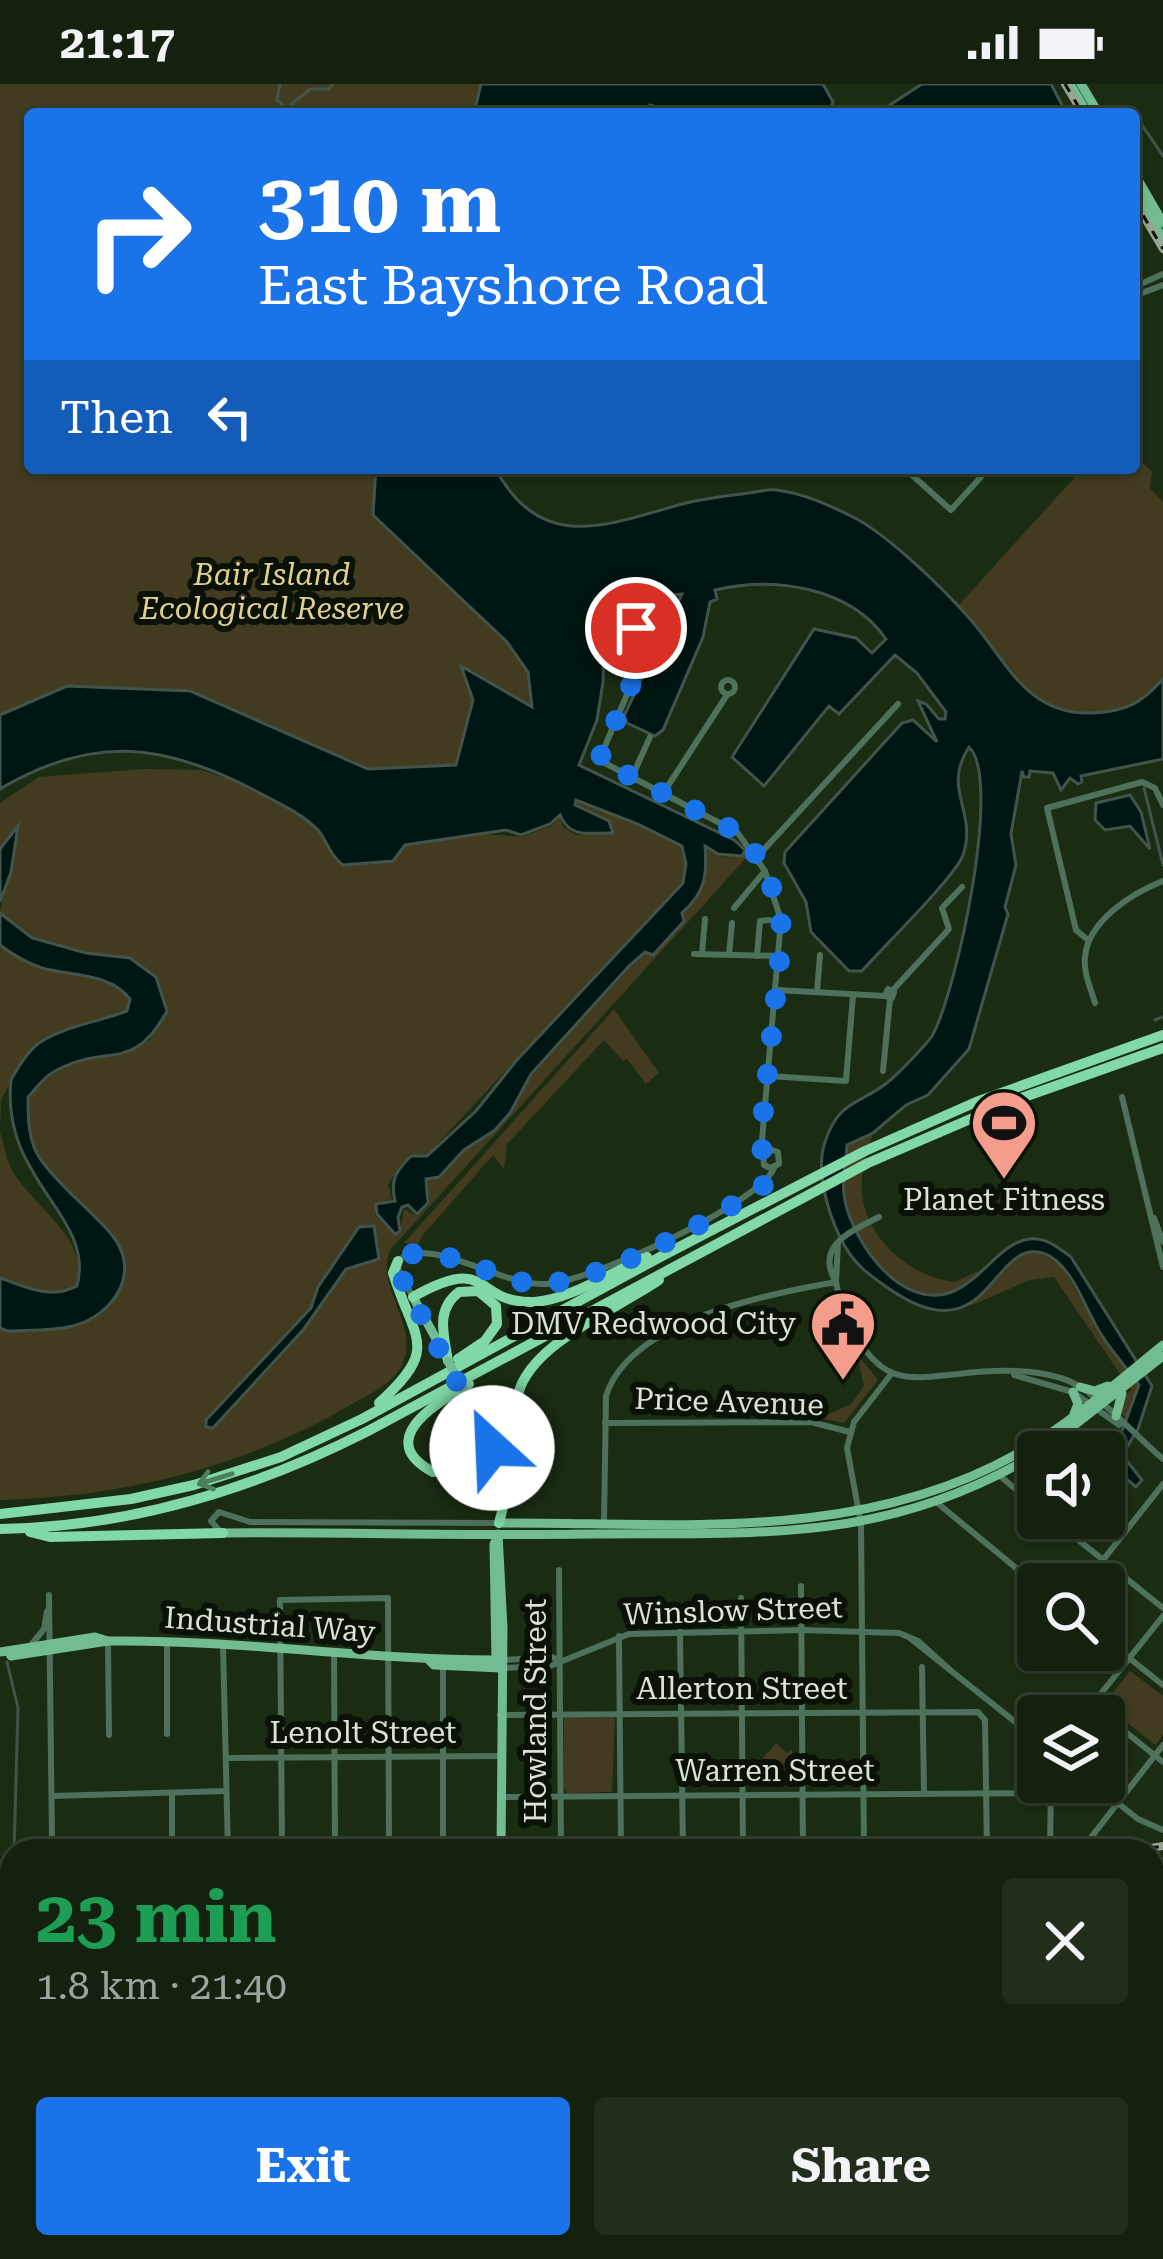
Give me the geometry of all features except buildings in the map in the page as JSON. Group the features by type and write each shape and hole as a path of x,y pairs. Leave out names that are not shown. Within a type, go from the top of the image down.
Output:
{"highway":[{"path":"0,1514 102,1504 194,1485 281,1457 362,1419 662,1256 1005,1090 1163,1035"},
{"path":"891,1145 1163,1048"},
{"path":"498,1530 508,1491 518,1394 532,1367 550,1348 819,1181"},
{"path":"0,1529 135,1515 260,1480 328,1451 701,1251"},
{"path":"413,1298 443,1281 464,1276 514,1300 544,1301 649,1256 662,1256"},
{"path":"362,1419 407,1377 418,1356 415,1330 393,1273 398,1261"},
{"path":"442,1373 496,1329 498,1310 483,1293 459,1292 447,1304 442,1326 448,1361"},
{"path":"480,1420 476,1452 460,1470 433,1472 413,1455 411,1430 419,1416 530,1343"},
{"path":"15,1529 50,1537 223,1533"}],"main road":[{"path":"1140,183 1163,223"},
{"path":"1140,200 1163,239"},
{"path":"413,1298 480,1420 498,1469 494,1544 501,1839"},
{"path":"1066,1431 1163,1345"},
{"path":"1144,1366 1163,1356"},
{"path":"1070,1419 1078,1404 1077,1390 1122,1385"},
{"path":"1119,1421 1122,1385"},
{"path":"934,1498 1097,1405"},
{"path":"1000,1476 1006,1460"},
{"path":"498,1530 790,1533 934,1498 1017,1466"},
{"path":"983,1471 1000,1476"},
{"path":"223,1533 860,1518"},
{"path":"589,1534 604,1524"},
{"path":"678,1534 715,1524"},
{"name":"Industrial Way","path":"48,1647 108,1641 224,1641 429,1660 442,1666 499,1666"},
{"path":"4,1652 31,1645 48,1647"},
{"path":"4,1652 11,1656 48,1647"},
{"name":"Industrial Way","path":"429,1660 499,1666"}],"street":[{"path":"911,474 951,510 984,474"},
{"path":"413,1298 402,1279 398,1261 402,1256 416,1252 524,1282 566,1283 653,1246 764,1185 770,1167 765,1118 780,912 765,871 737,832 604,765 599,757 640,664 631,645 636,628 633,605"},
{"path":"664,792 728,694"},
{"path":"757,857 898,704"},
{"path":"632,778 650,737"},
{"path":"1088,940 1076,930 1047,808 1142,782 1155,788 1163,805"},
{"path":"734,908 765,871"},
{"path":"1095,1003 1084,962 1088,940 1103,919 1163,881"},
{"path":"884,1071 890,995 949,929 941,908 962,887"},
{"path":"705,919 698,954 780,956"},
{"path":"757,956 762,921"},
{"path":"729,955 732,922"},
{"path":"817,992 820,955"},
{"path":"777,990 890,995"},
{"path":"770,1076 846,1081 854,994"},
{"path":"1121,1097 1163,1268"},
{"path":"768,1152 781,1158 770,1167"},
{"path":"1150,1209 1163,1242"},
{"path":"879,1217 839,1241 829,1256 852,1330 865,1352 892,1373 917,1380 1000,1372 1063,1378 1163,1459"},
{"path":"604,1524 605,1423 611,1379 633,1354 731,1306 836,1282"},
{"path":"864,1839 860,1518 848,1456 850,1432 860,1413 892,1373"},
{"name":"Price Avenue","path":"605,1423 811,1422 850,1432"},
{"path":"1000,1476 1017,1490"},
{"path":"1100,1563 1163,1484"},
{"path":"934,1498 1017,1568"},
{"path":"223,1533 212,1523 216,1512 250,1522 498,1530"},
{"path":"1078,1539 1163,1612 1100,1695"},
{"name":"Howland Street","path":"560,1570 561,1839"},
{"path":"802,1586 803,1839"},
{"path":"49,1595 52,1839"},
{"path":"282,1839 280,1600 388,1598 389,1839"},
{"path":"741,1598 743,1839"},
{"path":"31,1645 41,1635 49,1608"},
{"name":"Winslow Street","path":"499,1666 552,1657 560,1661 619,1636 888,1630 931,1651 1017,1723"},
{"path":"680,1632 682,1839"},
{"path":"619,1636 622,1839"},
{"path":"167,1640 167,1734"},
{"name":"Winslow Street","path":"911,1640 949,1669"},
{"path":"108,1641 110,1735"},
{"path":"224,1641 228,1839"},
{"path":"334,1651 335,1839"},
{"path":"924,1792 922,1667 926,1655"},
{"path":"1125,1655 1163,1685"},
{"path":"442,1666 443,1839"},
{"name":"Allerton Street","path":"500,1715 983,1715 987,1793"},
{"path":"1125,1732 1163,1762"},
{"path":"1089,1839 1163,1745"},
{"name":"Lenolt Street","path":"226,1758 500,1756"},
{"path":"52,1796 226,1792"},
{"path":"172,1793 172,1839"},
{"path":"987,1793 987,1839"},
{"name":"Warren Street","path":"500,1797 1017,1793"},
{"path":"1050,1803 1050,1839"},
{"path":"1118,1804 1163,1830"},
{"path":"74,2259 131,2259"}],"green space":[{"name":"Bair Island Ecological Reserve","path":"0,84 480,84 474,108 24,108 24,474 376,474 375,486 501,617 528,672 533,708 457,765 368,769 242,713 172,691 95,690 0,721"},
{"path":"1140,460 1152,472 1150,488 1163,502 1163,679 1142,699 1119,710 1100,712 1050,704 1016,680 958,606 1078,474 1140,474"},
{"path":"201,770 255,788 459,832 522,837 551,826 560,817 563,827 576,835 613,833 609,820 575,801 681,847 682,882 427,1155 410,1154 388,1184 392,1199 375,1204 375,1215 395,1235 400,1232 404,1209 417,1216 430,1204 427,1180 440,1178 465,1150 496,1131 511,1114 532,1074 630,967 646,953 653,955 684,922 683,914 703,883 705,847 725,857 746,853 746,858 390,1250 388,1279 403,1322 406,1350 398,1372 387,1383 311,1426 226,1461 92,1493 0,1500 0,1328 73,1326 116,1239 39,1158 29,1131 28,1097 59,1068 151,1039 130,958 86,953 32,938 0,913 17,828 0,849 0,803 39,777"},
{"path":"0,945 42,968 112,984 130,999 127,1011 16,1072 1,1100 0,1128"},
{"path":"614,1009 659,1073 646,1084 604,1040 507,1144 504,1169 493,1155 418,1246 404,1243"},
{"path":"0,1132 12,1170 68,1238 79,1269 77,1286 48,1292 0,1278"},
{"path":"873,1133 863,1173 863,1198 877,1233 903,1261 955,1282 983,1269 1008,1247 966,1285 949,1293 913,1291 882,1268 858,1235 844,1195 847,1146"},
{"path":"1035,1251 1061,1265 1104,1339 1139,1385 1128,1421 1121,1413 1122,1399 1131,1390 1054,1277 1030,1280 967,1307 1015,1259"},
{"path":"857,1354 878,1380 844,1423 818,1418 823,1411 824,1416 851,1404 864,1386"},
{"path":"1130,1671 1163,1696 1163,1735 1155,1745 1125,1721 1125,1695 1111,1695"},
{"path":"564,1718 615,1718 612,1792 567,1793"},
{"path":"776,1743 787,1753 792,1749 792,1758 786,1759 775,1785 762,1774 762,1759"}],"shaded area":[{"path":"481,84 823,84 833,102 830,108 475,108"},
{"path":"922,84 1051,84 1063,107 1062,108 885,108"},
{"path":"376,474 499,474 534,514 579,526 630,519 717,497 769,490 796,494 853,517 898,549 959,607 1020,683 1051,705 1070,712 1115,710 1140,700 1163,679 1163,759 1081,776 1078,784 1070,778 1061,790 1053,773 1030,771 1024,777 1022,771 1011,834 1016,865 1005,907 1008,914 969,1049 928,1095 847,1145 844,1181 850,1218 870,1254 899,1284 917,1292 954,1291 1010,1247 1029,1239 1047,1241 1071,1257 1152,1386 1138,1429 1125,1450 1122,1431 1139,1385 1105,1341 1071,1278 1055,1259 1027,1253 970,1303 950,1310 924,1307 891,1290 856,1262 828,1205 821,1166 831,1128 844,1110 888,1082 911,1060 932,1036 942,1013 972,888 981,800 978,767 969,747 958,776 966,826 963,855 933,895 862,971 849,971 811,932 806,902 784,863 785,852 902,723 913,720 937,742 918,701 939,719 945,719 946,712 917,673 895,655 839,714 829,706 764,786 732,757 814,629 856,638 872,653 886,639 852,607 786,586 715,590 717,599 710,602 703,637 663,730 655,736 627,723 624,716 682,594 609,602 596,609 593,622 604,657 603,682 597,720 579,765 734,840 745,850 742,856 718,854 705,846 703,882 682,913 684,921 653,955 645,952 629,966 531,1074 495,1130 464,1150 439,1177 426,1179 428,1203 417,1214 408,1205 402,1207 400,1231 395,1234 377,1214 376,1204 395,1201 394,1181 401,1166 411,1156 427,1156 476,1111 516,1061 683,883 682,846 576,800 575,805 609,821 613,833 576,831 560,815 521,835 506,830 405,845 393,861 343,865 317,829 278,803 188,762 127,751 65,760 0,789 0,715 67,686 190,691 368,769 456,765 473,700 461,666 532,707 528,672 507,642 373,515"},
{"path":"1130,795 1141,812 1150,849 1130,826 1105,830 1095,820 1096,803"},
{"path":"18,826 11,872 0,902 0,849"},
{"path":"0,913 32,938 86,953 130,958 156,977 167,1011 142,1043 55,1071 28,1097 37,1153 112,1235 124,1263 124,1277 111,1302 88,1320 65,1328 0,1328 0,1278 38,1291 58,1292 77,1286 79,1261 62,1216 19,1145 11,1115 11,1080 39,1043 127,1011 130,999 112,984 42,968 10,952 0,945"},
{"path":"374,1226 379,1259 346,1269 303,1330 213,1428 206,1427 206,1420 311,1308 318,1287 359,1227"},
{"path":"1125,1459 1142,1480 1136,1487 1125,1478"}],"waterway":[{"path":"280,84 277,100 287,108 310,89 329,89 333,84"},
{"path":"1140,122 1163,156"},
{"path":"1144,788 1163,865"},
{"path":"1155,1020 1163,1017"},
{"path":"7,1662 18,1708 14,1839"}],"railway":[{"path":"1065,84 1079,108"},
{"path":"1140,210 1163,249"}],"place":[{"name":"Planet Fitness","path":"1004,1182"},
{"name":"DMV Redwood City","path":"843,1383"}],"route":[{"path":"492,1448 402,1279 398,1265 402,1256 416,1252 437,1256 530,1283 572,1281 714,1214 764,1185 767,1175 762,1125 779,966 778,905 765,871 744,838 599,760 640,664 631,645 636,628"}]}
